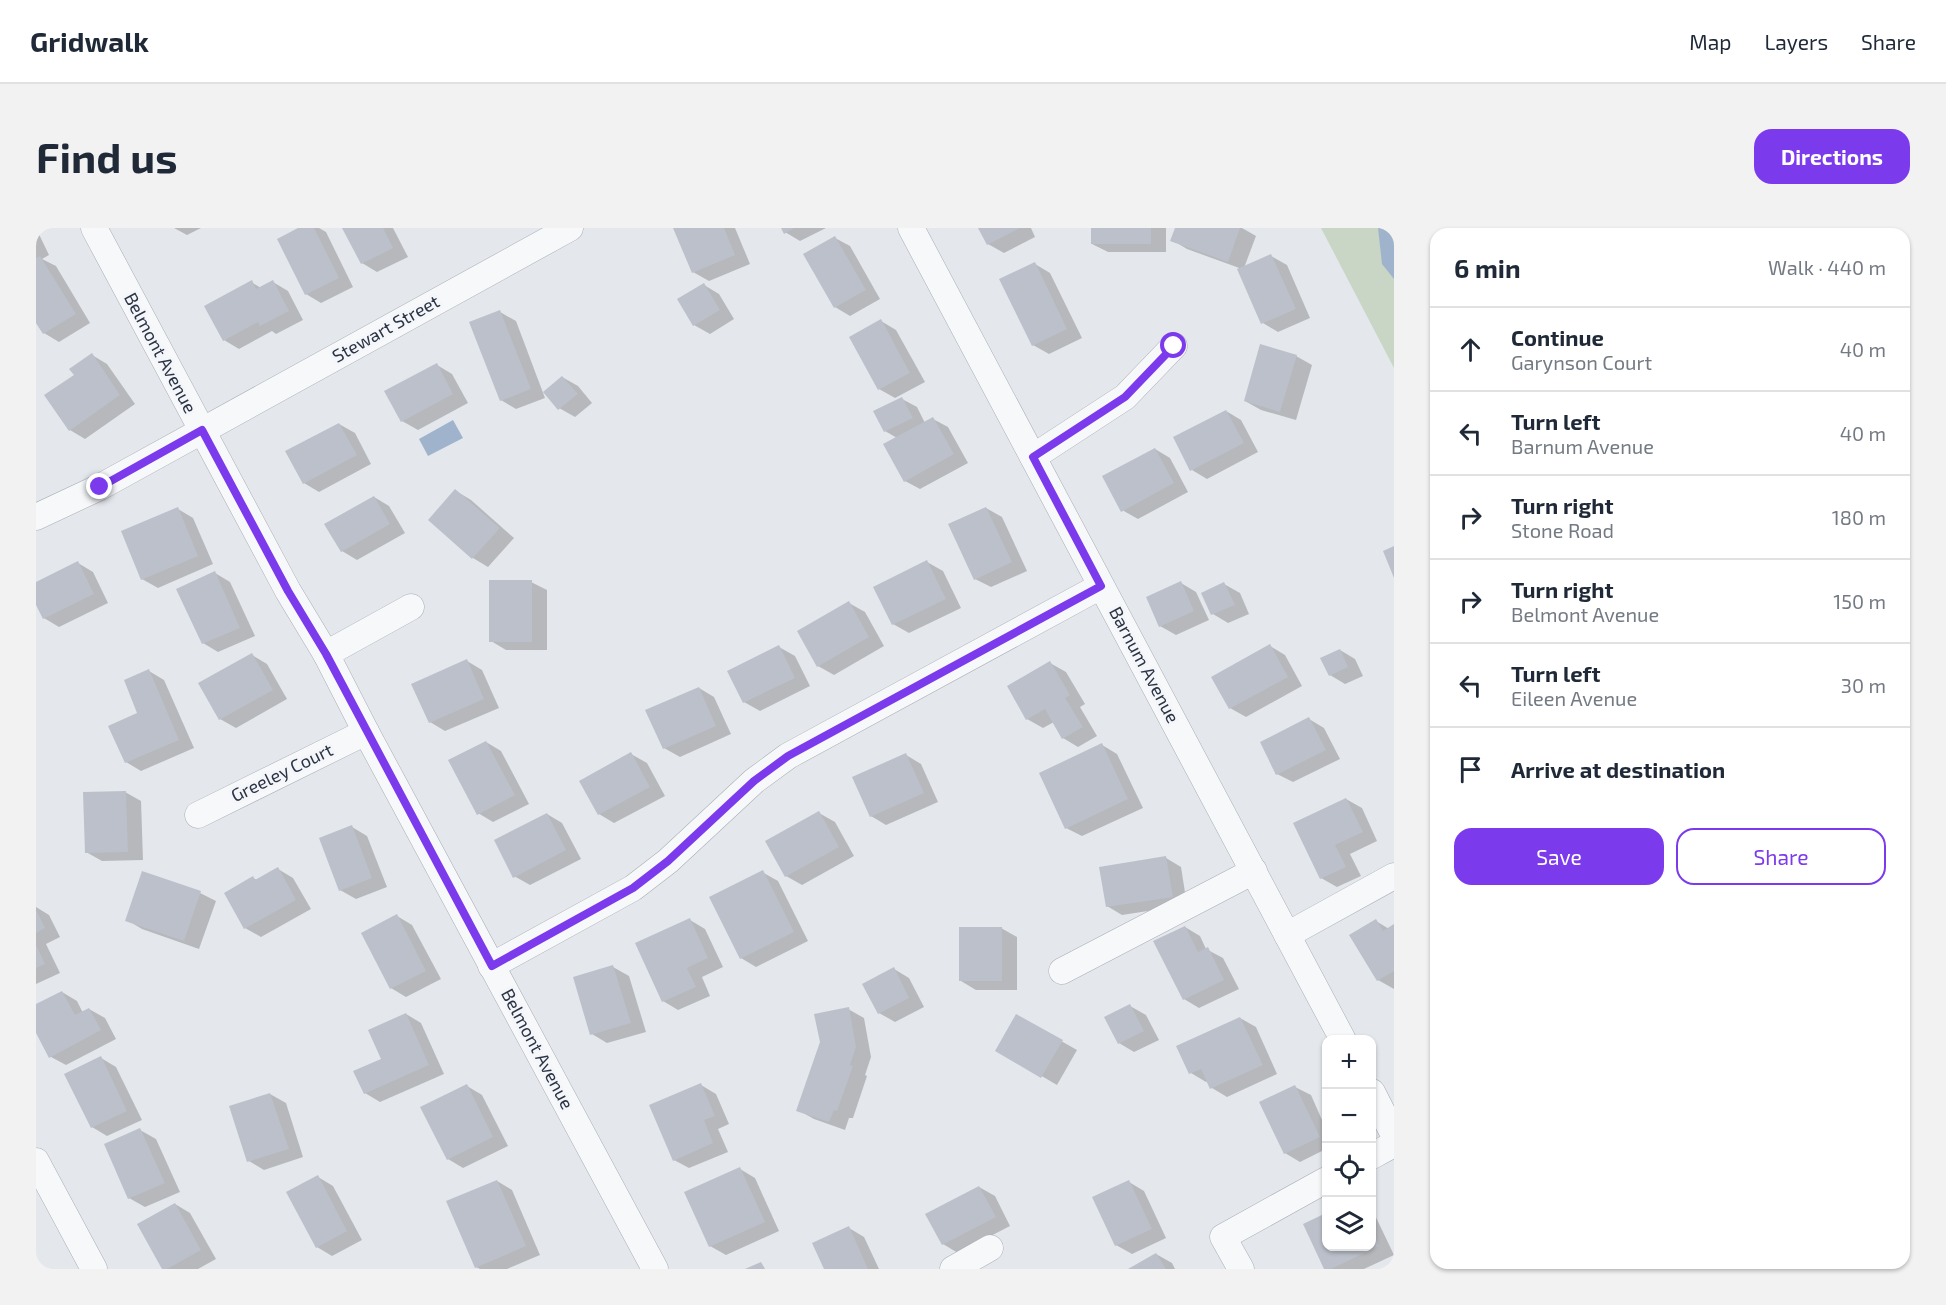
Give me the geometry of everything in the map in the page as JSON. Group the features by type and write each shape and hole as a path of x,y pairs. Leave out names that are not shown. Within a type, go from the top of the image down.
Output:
{"street":[{"name":"Belmont Avenue","path":"93,228 288,591 326,654 655,1269"},
{"name":"Stewart Street","path":"36,516 100,487 570,228"},
{"name":"Barnum Avenue","path":"911,228 1340,1035"},
{"path":"1033,457 1125,397 1174,346"},
{"path":"492,966 633,888 668,861 754,781 788,756 1101,586"},
{"path":"326,654 411,607"},
{"name":"Greeley Court","path":"198,815 366,732"},
{"path":"1062,970 1254,871"},
{"path":"1287,935 1394,876"},
{"path":"1376,1101 1394,1135"},
{"path":"1376,1153 1394,1144"},
{"path":"36,1161 94,1269"},
{"path":"1241,1269 1223,1237 1322,1182"},
{"path":"953,1269 990,1248"}],"green space":[{"path":"1321,228 1394,228 1394,368"}],"water":[{"path":"1378,228 1394,228 1394,279 1382,264"},
{"path":"453,420 463,438 428,456 419,439"}],"building":[{"path":"298,228 314,228 339,278 305,295 277,239"},
{"path":"342,228 383,228 393,248 361,264"},
{"path":"673,228 724,228 735,255 692,273"},
{"path":"781,228 794,228 784,234"},
{"path":"978,228 1020,228 987,245"},
{"path":"1091,228 1151,228 1151,244 1091,244"},
{"path":"1175,228 1240,228 1228,262 1170,241"},
{"path":"835,236 866,290 834,308 803,254"},
{"path":"1271,254 1296,309 1261,324 1237,269"},
{"path":"40,256 76,314 43,334 36,323 36,258"},
{"path":"1035,262 1067,329 1032,346 999,279"},
{"path":"252,280 256,289 273,280 289,311 260,326 258,322 223,341 204,306"},
{"path":"704,283 720,310 693,326 677,299"},
{"path":"500,310 531,389 500,401 469,322"},
{"path":"881,319 910,373 878,390 849,337"},
{"path":"1260,344 1297,355 1280,412 1244,401"},
{"path":"92,353 120,395 69,431 44,395 74,375 69,369"},
{"path":"437,363 453,394 401,422 384,391"},
{"path":"562,376 578,394 558,410 543,392"},
{"path":"902,397 913,418 884,432 873,411"},
{"path":"1226,410 1244,443 1190,471 1173,437"},
{"path":"933,417 954,454 904,482 883,444"},
{"path":"339,423 357,455 303,484 285,451"},
{"path":"1155,448 1174,483 1121,512 1102,476"},
{"path":"455,489 500,528 472,559 428,520"},
{"path":"374,496 390,524 341,552 324,524"},
{"path":"178,507 198,556 141,580 121,531"},
{"path":"986,507 1012,562 974,580 948,524"},
{"path":"1394,546 1394,578 1383,551"},
{"path":"927,560 946,599 892,625 873,587"},
{"path":"78,561 94,594 43,619 36,605 36,582"},
{"path":"215,571 240,628 202,644 176,589"},
{"path":"489,580 532,580 532,642 489,642"},
{"path":"1181,581 1194,611 1159,627 1146,597"},
{"path":"1224,582 1235,605 1211,615 1201,593"},
{"path":"849,601 869,637 817,667 797,631"},
{"path":"1270,644 1288,677 1229,709 1211,677"},
{"path":"779,645 795,678 743,703 727,671"},
{"path":"1340,649 1348,667 1329,676 1320,658"},
{"path":"252,653 273,690 219,720 198,683"},
{"path":"467,659 484,699 429,723 411,684"},
{"path":"1050,661 1070,695 1065,698 1083,727 1062,739 1045,709 1026,720 1007,686"},
{"path":"149,669 179,740 125,763 108,726 137,713 124,680"},
{"path":"699,687 716,726 663,749 645,710"},
{"path":"1309,717 1326,750 1276,775 1260,742"},
{"path":"486,741 515,795 477,815 448,760"},
{"path":"1102,743 1128,799 1065,829 1039,773"},
{"path":"631,752 650,787 598,815 579,781"},
{"path":"906,753 924,793 870,817 852,777"},
{"path":"126,791 128,852 85,853 83,792"},
{"path":"1346,798 1363,832 1335,845 1346,867 1320,879 1293,823"},
{"path":"819,811 839,847 785,877 765,841"},
{"path":"547,813 566,850 513,878 494,840"},
{"path":"352,825 372,878 339,891 319,838"},
{"path":"1166,856 1173,897 1106,907 1099,867"},
{"path":"278,867 296,900 244,929 224,893 253,876 255,880"},
{"path":"763,870 794,932 740,959 709,897"},
{"path":"142,871 201,891 184,941 125,921"},
{"path":"36,910 45,928 36,933"},
{"path":"397,914 426,971 390,989 361,933"},
{"path":"690,918 708,958 687,968 696,987 662,1002 635,943"},
{"path":"1376,919 1383,931 1394,924 1394,971 1377,981 1349,935"},
{"path":"1185,926 1198,952 1208,947 1224,980 1183,1000 1153,941"},
{"path":"959,927 1002,927 1002,981 959,981"},
{"path":"36,945 45,964 36,968"},
{"path":"613,965 631,1023 590,1035 573,977"},
{"path":"894,967 909,998 878,1014 862,984"},
{"path":"62,991 75,1015 89,1008 101,1030 49,1058 36,1033 36,1004"},
{"path":"1130,1004 1144,1031 1118,1044 1104,1017"},
{"path":"849,1007 856,1047 850,1065 853,1066 837,1111 834,1110 829,1122 796,1111 820,1042 814,1014"},
{"path":"406,1013 429,1065 364,1094 353,1071 381,1059 368,1030"},
{"path":"1016,1014 1063,1040 1041,1078 995,1051"},
{"path":"1240,1017 1263,1065 1210,1089 1201,1069 1189,1074 1176,1046"},
{"path":"101,1056 127,1111 91,1128 64,1074"},
{"path":"701,1083 715,1116 704,1120 713,1143 673,1161 649,1105"},
{"path":"467,1084 493,1137 447,1160 420,1107"},
{"path":"1295,1085 1320,1137 1284,1154 1259,1102"},
{"path":"270,1093 289,1149 247,1162 229,1106"},
{"path":"140,1128 165,1183 128,1199 104,1144"},
{"path":"740,1167 765,1222 709,1247 684,1192"},
{"path":"318,1175 347,1231 316,1248 286,1192"},
{"path":"497,1180 526,1246 475,1268 446,1201"},
{"path":"1129,1180 1152,1229 1115,1246 1092,1197"},
{"path":"979,1186 996,1217 942,1245 925,1214"},
{"path":"175,1203 201,1250 167,1269 162,1269 137,1224"},
{"path":"1322,1215 1322,1251 1369,1251 1331,1269 1324,1269 1303,1224"},
{"path":"849,1226 868,1269 824,1269 812,1243"},
{"path":"1156,1253 1166,1269 1128,1269"},
{"path":"761,1262 765,1269 745,1269"}],"route":[{"path":"100,487 202,430 288,591 326,654 492,966 633,888 668,861 754,781 788,756 1101,586 1033,457 1125,397 1174,346"}]}
